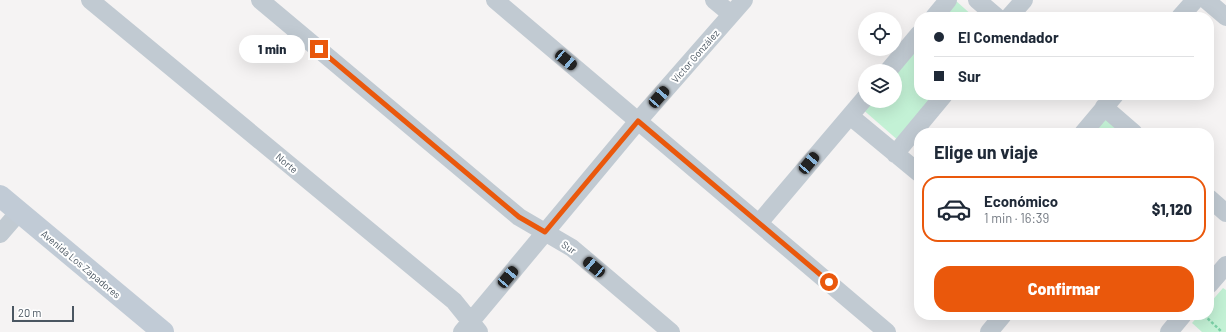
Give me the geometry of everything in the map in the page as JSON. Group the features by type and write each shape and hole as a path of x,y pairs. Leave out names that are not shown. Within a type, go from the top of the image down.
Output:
{"main road":[{"name":"Avenida Los Zapadores","path":"0,196 163,332"}],"street":[{"name":"Norte","path":"90,0 454,301 471,329"},
{"name":"Sur","path":"260,0 519,217 572,248 671,332"},
{"path":"495,0 887,332"},
{"path":"714,0 731,14"},
{"name":"Víctor González","path":"471,329 545,232 638,121 744,0"},
{"path":"938,12 948,0"},
{"path":"976,0 990,12"},
{"path":"1014,12 1024,0"},
{"path":"1184,12 1195,0"},
{"path":"1206,0 1226,17"},
{"path":"894,64 914,40"},
{"path":"917,128 940,100"},
{"path":"1087,128 1109,101 1130,128"},
{"path":"758,223 858,106"},
{"path":"850,116 914,169"},
{"path":"895,154 914,131"},
{"path":"1214,202 1226,213"},
{"path":"0,234 19,212"},
{"path":"1214,279 1226,265"},
{"path":"989,332 999,320"},
{"path":"1169,332 1179,320"}],"path":[{"path":"1209,320 1222,332"}],"green space":[{"path":"955,0 968,12 944,12"},
{"path":"914,46 914,100 937,100 900,142 861,108 902,108 902,64 900,64"},
{"path":"1107,116 1120,128 1096,128"},
{"path":"1223,288 1226,290 1226,332 1202,332 1192,323 1195,320 1214,320 1214,298"}],"route":[{"path":"319,49 519,217 545,232 638,121 829,282"}]}
